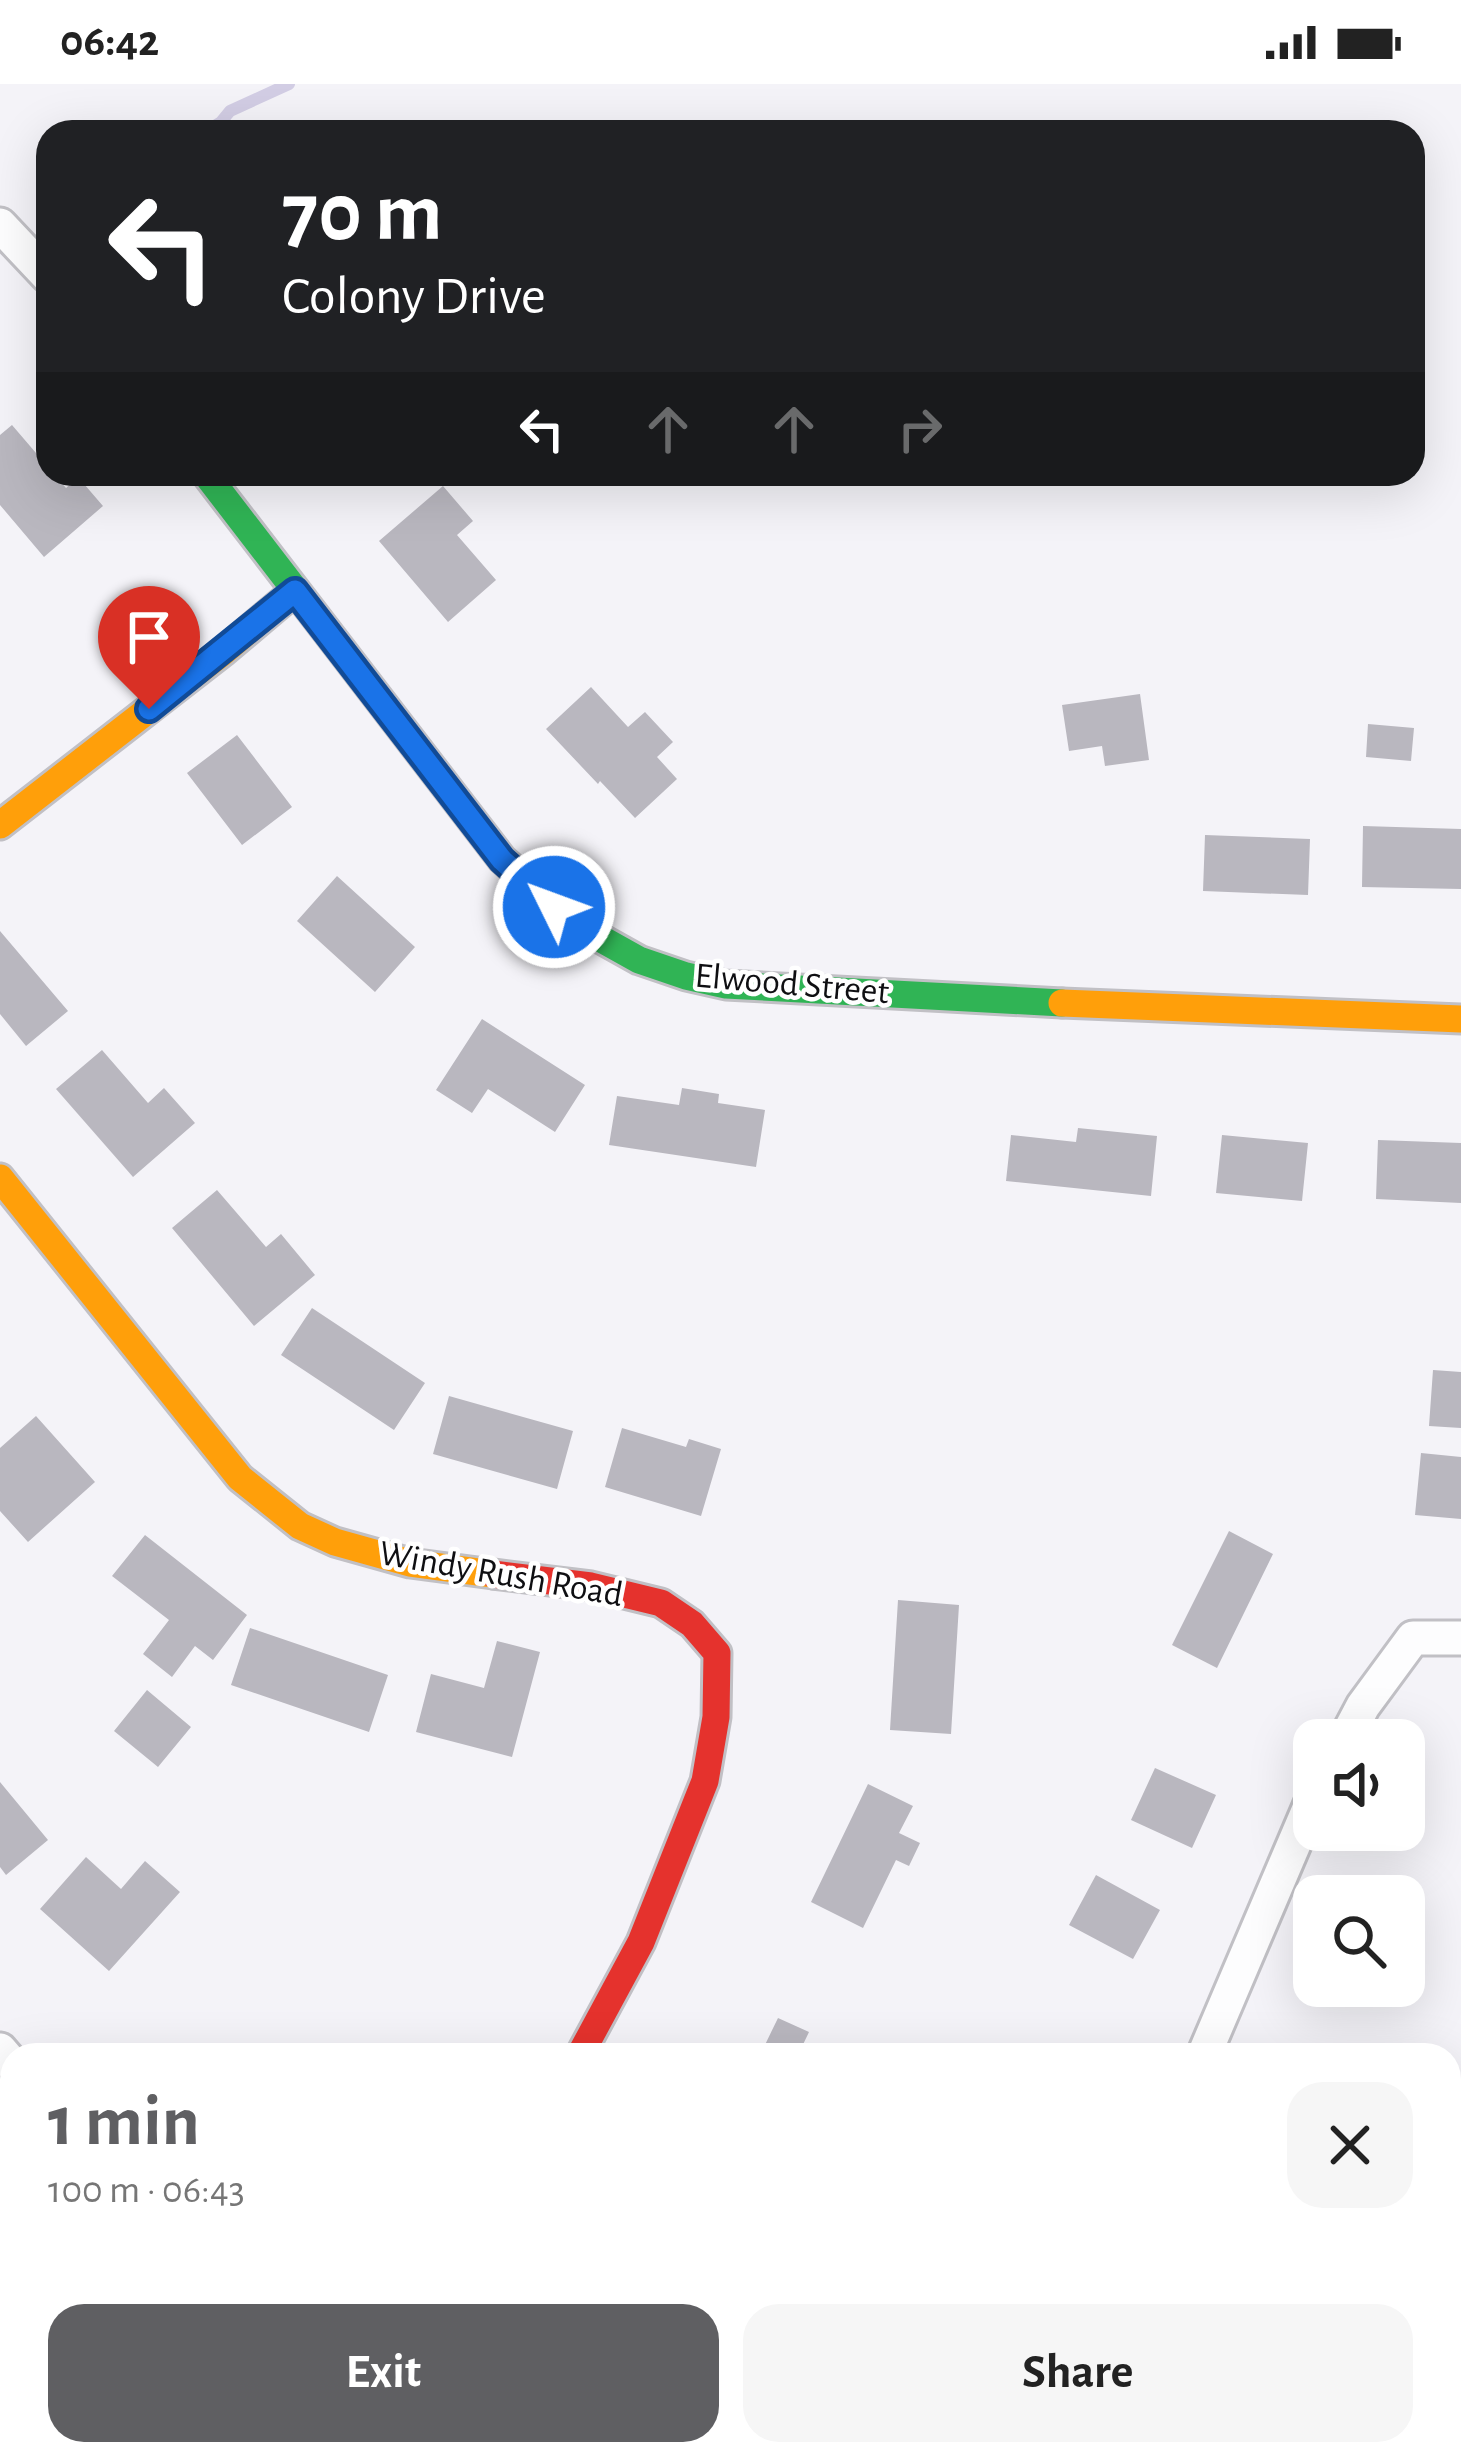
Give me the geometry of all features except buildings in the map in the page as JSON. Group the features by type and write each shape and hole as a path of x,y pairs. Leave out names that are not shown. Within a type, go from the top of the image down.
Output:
{"street":[{"path":"0,225 36,264"},
{"name":"Elwood Street","path":"215,486 502,860 575,924 616,949 665,970 726,985 1461,1019"},
{"path":"0,826 295,591"},
{"name":"Windy Rush Road","path":"0,1178 240,1478 300,1526 335,1542 410,1563 591,1586 661,1603 692,1624 717,1653 716,1717 705,1781 641,1942 586,2043"},
{"path":"1357,1719 1414,1638 1461,1638"},
{"path":"1209,2043 1293,1846"}],"waterway":[{"path":"223,120 230,111 289,84"}],"traffic: fast":[{"path":"215,486 502,859 596,936 639,960 726,985 1062,1003"}],"traffic: slow":[{"path":"0,825 295,591"},
{"path":"1062,1003 1461,1019"},
{"path":"0,1178 240,1478 300,1526 335,1542 410,1563 493,1574"}],"traffic: jam":[{"path":"493,1574 591,1586 661,1603 692,1624 717,1653 716,1717 705,1781 641,1942 586,2043"}],"route":[{"path":"149,709 295,591 502,860 554,907"}]}
